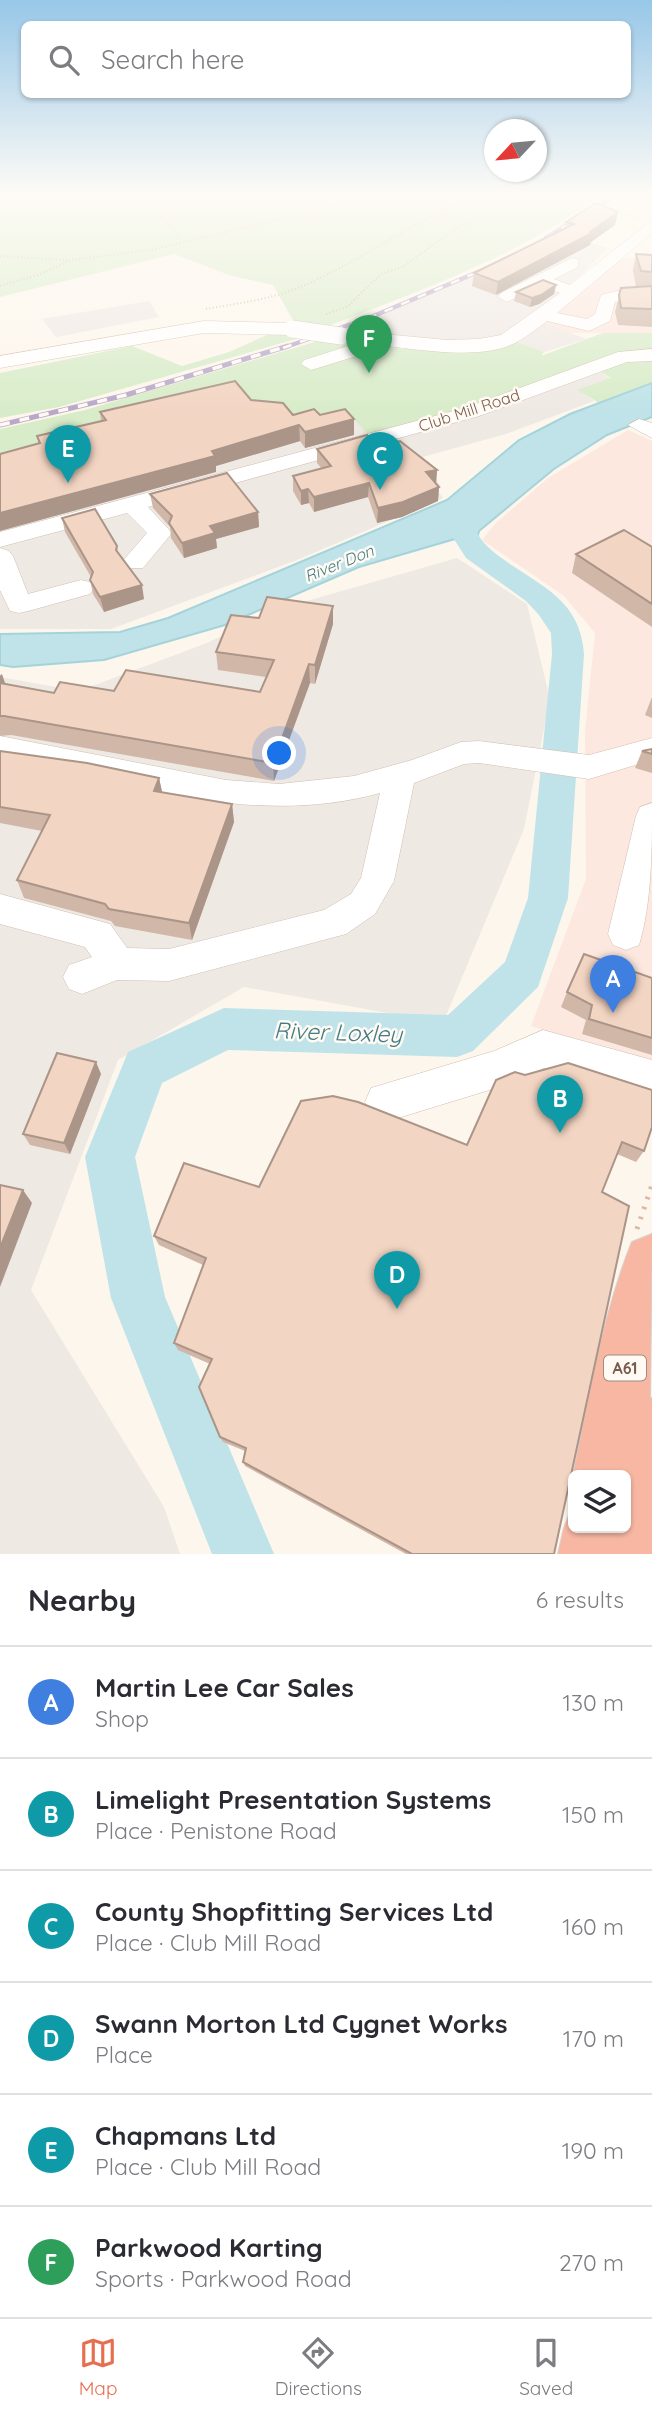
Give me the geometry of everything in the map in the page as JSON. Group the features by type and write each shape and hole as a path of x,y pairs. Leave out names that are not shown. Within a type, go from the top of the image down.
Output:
{"highway":[{"name":"A61","path":"606,1470 632,1327 652,1262"},
{"path":"628,1554 652,1429"},
{"path":"591,1554 595,1533"}],"street":[{"path":"508,297 562,269"},
{"path":"0,362 204,327 292,329 447,346 479,345 513,337 604,269"},
{"path":"540,280 571,291"},
{"path":"543,315 589,325 604,317 607,299 621,295 652,296"},
{"path":"311,364 366,347 374,339"},
{"name":"Club Mill Road","path":"0,540 472,412 625,356 652,355"},
{"path":"132,504 160,534 134,563"},
{"path":"0,556 19,604 82,588"},
{"path":"0,747 226,792 279,796 354,788 461,753 479,752 589,767 652,748"},
{"path":"82,977 117,964 169,965 333,923 363,904 377,881 400,775"},
{"path":"626,934 652,816"},
{"path":"0,909 97,935 117,964"},
{"path":"385,1102 496,1069 543,1049 652,1079"}],"path":[{"path":"0,286 52,269"},
{"path":"198,311 263,299 305,285 334,269"},
{"path":"292,329 347,307 381,274 397,269"}],"shaded area":[{"path":"486,269 587,269 564,292 544,323 586,339 544,352 514,341 464,344 337,331 450,286"},
{"path":"609,269 652,269 652,333 570,333 543,323"},
{"path":"149,301 159,317 56,337 42,319"},
{"path":"588,365 611,379 578,390 594,401 506,434 419,458 441,486 435,488 443,498 297,560 111,629 0,629 0,464 37,452"},
{"path":"628,430 652,441 652,1067 531,1026 586,879 585,732 595,633 564,596 482,540 496,523 548,478"},
{"path":"457,558 527,604 550,699 524,829 443,1023 244,987 118,1060 31,1290 164,1507 180,1554 0,1554 0,677 79,691 207,643 272,611"}],"green space":[{"path":"0,269 115,269 0,297"},
{"path":"212,269 471,269 320,329 293,320 273,285"},
{"path":"278,330 310,335 59,407 0,418 0,373 132,346 182,366 229,352"},
{"path":"603,333 652,333 652,383 599,403 577,390 611,378 588,365 436,418 368,435 352,417 258,412 0,464 0,429 85,410 328,338 404,349 468,350 514,341 544,352 541,356"}],"water":[{"name":"River Don","path":"652,383 652,417 607,435 554,469 479,531 477,539 462,546 455,539 359,567 225,625 104,660 13,667 0,665 0,634 120,632 168,618 447,500 519,440 570,414"}],"building":[{"path":"483,269 524,269 498,282 474,273"},
{"path":"640,269 652,269 652,272 641,271"},
{"path":"543,280 556,285 532,298 516,292"},
{"path":"652,286 652,309 621,308 621,288"},
{"path":"235,381 251,400 283,403 293,415 314,409 320,415 345,409 354,419 305,432 299,425 212,451 215,456 0,513 0,454 40,443 37,436 106,420 100,412"},
{"path":"367,435 377,447 400,441 437,470 426,472 439,487 403,502 378,508 369,483 314,497 308,489 301,491 293,476 331,466 317,449"},
{"path":"227,473 258,512 210,526 215,533 182,543 169,523 172,516 150,494"},
{"path":"95,509 117,546 116,550 142,585 100,597 90,580 93,572 62,518"},
{"path":"624,530 652,547 652,604 576,554"},
{"path":"267,597 333,606 315,665 309,664 273,763 0,716 0,683 54,693 60,682 114,691 126,670 260,692 274,660 216,652 231,615 259,618"},
{"path":"0,751 87,763 159,778 154,791 232,804 189,923 109,909 105,904 17,880 50,815 0,807"},
{"path":"584,954 652,978 652,1038 589,1019 592,1005 567,992"},
{"path":"57,1053 96,1062 64,1143 23,1134"},
{"path":"568,1063 652,1090 652,1127 644,1151 622,1142 602,1192 629,1206 572,1470 568,1470 568,1489 554,1554 412,1554 243,1462 246,1448 220,1437 199,1387 212,1359 174,1343 206,1258 154,1236 184,1163 259,1187 301,1101 333,1096 358,1102 467,1145 496,1080 515,1072 525,1075"},
{"path":"0,1185 23,1190 0,1248"}],"waterway":[{"name":"River Loxley","path":"243,1554 138,1298 110,1157 144,1068 224,1029 457,1036 523,973 548,898 568,654 567,632 537,594 476,552 454,517"}],"railway":[{"path":"283,348 371,317 486,269"},
{"path":"0,425 126,395 288,346"}],"place":[{"name":"Parkwood Karting","path":"369,373"},
{"name":"Chapmans Ltd","path":"68,483"},
{"name":"County Shopfitting Services Ltd","path":"380,490"},
{"name":"Martin Lee Car Sales","path":"613,1013"},
{"name":"Limelight Presentation Systems","path":"560,1133"},
{"name":"Swann Morton Ltd Cygnet Works","path":"397,1309"}]}
